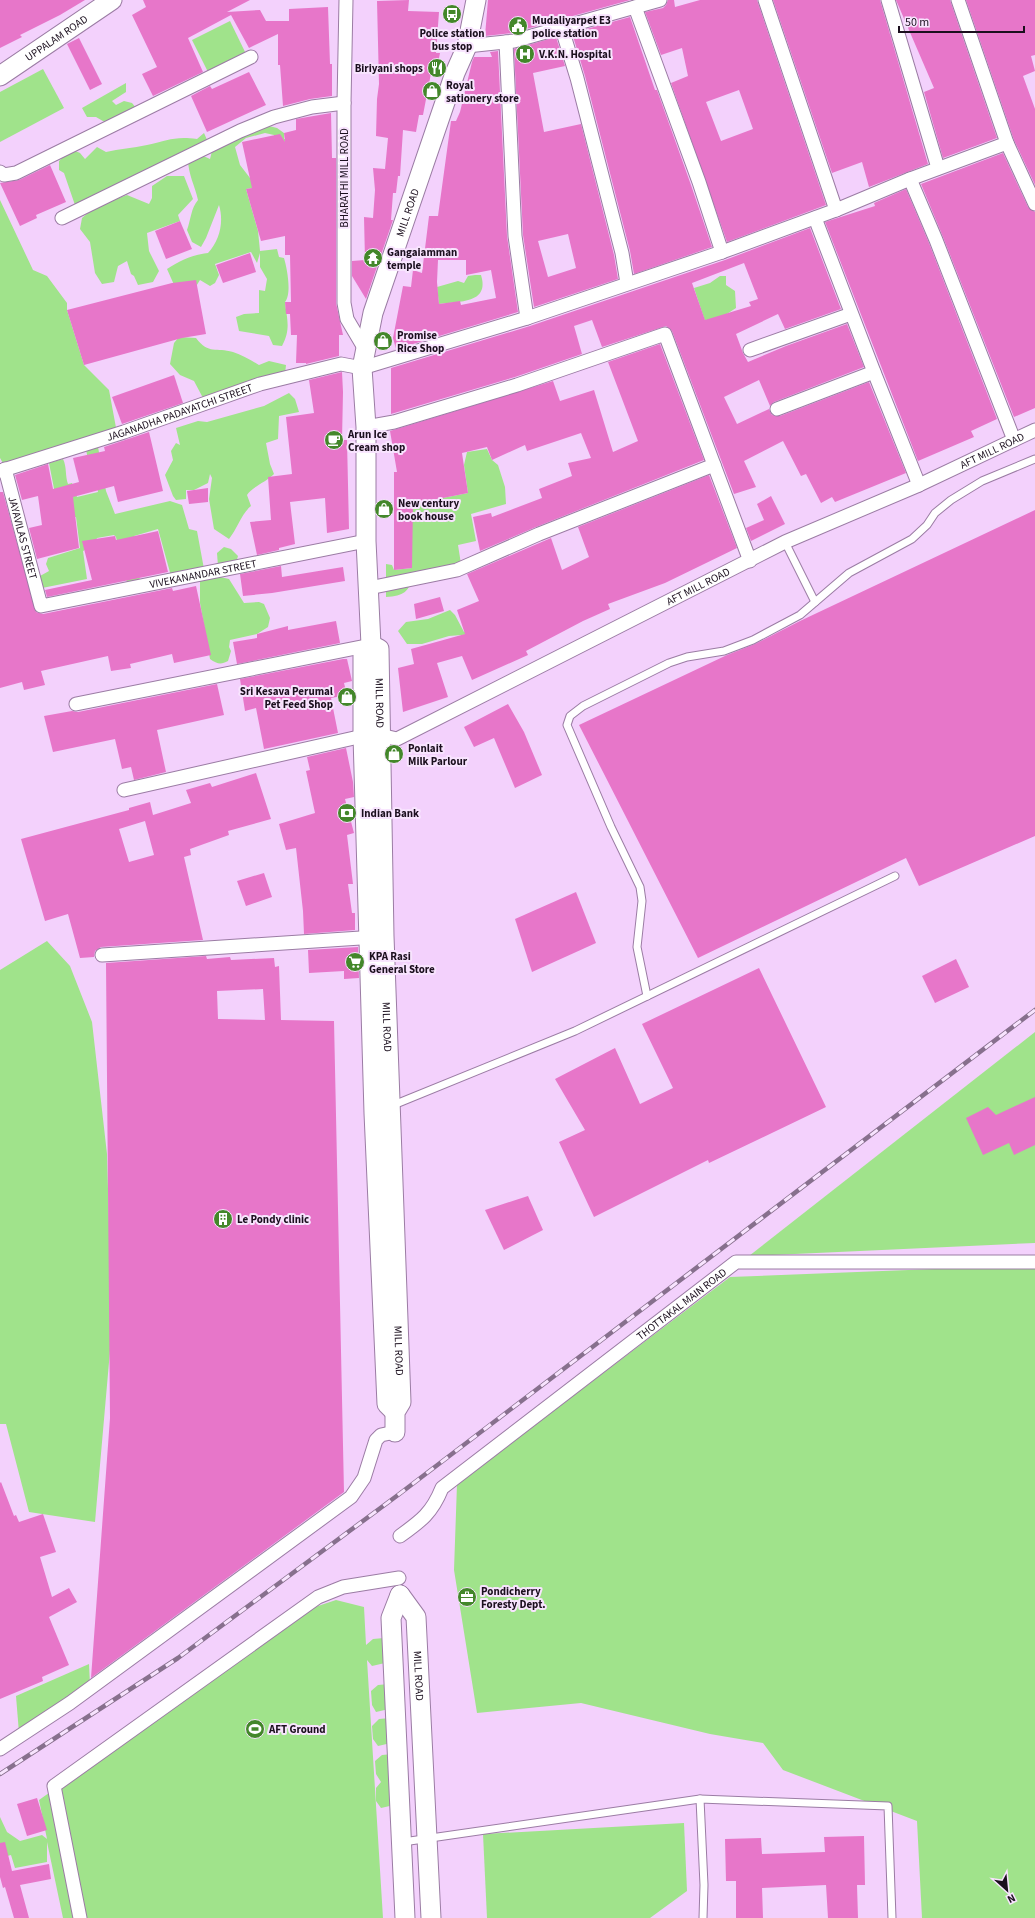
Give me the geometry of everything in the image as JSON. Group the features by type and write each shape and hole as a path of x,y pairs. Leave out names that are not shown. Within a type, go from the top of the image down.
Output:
{"main road":[{"name":"UPPALAM ROAD","path":"0,76 112,0"},
{"name":"MILL ROAD","path":"395,1432 395,1412 401,1402 382,1109 371,735 379,649 371,645 366,541 366,427 364,359 373,313 455,73 467,46 476,0"},
{"name":"MILL ROAD","path":"405,1918 391,1618 400,1595 416,1617 431,1918"}],"street":[{"name":"BHARATHI MILL ROAD","path":"346,0 344,103 344,303 347,319 364,359"},
{"path":"467,46 506,42 562,29 660,0"},
{"path":"765,0 836,210"},
{"path":"888,0 938,168"},
{"path":"958,0 1007,143 1035,204"},
{"path":"635,8 699,182 722,252"},
{"path":"562,29 578,78 627,283"},
{"path":"506,42 514,228 527,318"},
{"path":"0,172 4,176 16,172 251,57"},
{"path":"62,218 232,134 268,119 289,112 344,103"},
{"path":"364,359 527,318 722,252 836,210 938,168 1007,143"},
{"path":"910,179 936,240 1014,440"},
{"path":"815,218 851,314 919,485"},
{"path":"750,350 851,314"},
{"path":"366,427 394,422 517,385 665,334 750,561"},
{"name":"JAGANADHA PADAYATCHI STREET","path":"3,470 124,432 260,384 364,359"},
{"path":"777,409 874,372"},
{"name":"AFT MILL ROAD","path":"371,735 398,739 785,542 919,485 1035,430"},
{"path":"369,588 457,570 539,534 714,466"},
{"name":"JAYAVILAS STREET","path":"3,470 41,606"},
{"name":"VIVEKANANDAR STREET","path":"41,606 237,565 366,541"},
{"path":"76,704 371,645"},
{"path":"124,790 371,735"},
{"path":"102,955 377,937"},
{"name":"THOTTAKAL MAIN ROAD","path":"400,1536 423,1520 436,1504 442,1488 736,1262 1035,1262"},
{"path":"0,1749 70,1703 351,1498 364,1478 376,1440 381,1435 395,1432"},
{"path":"80,1918 54,1786 318,1597 343,1587 399,1578"}],"lane":[{"path":"648,996 637,947 642,901 640,887 611,826 567,725 570,716 583,706 669,663 687,657 724,651 753,640 800,615 848,572 912,540 927,525 935,513 951,500 982,481 1035,459"},
{"path":"785,542 815,602"},
{"path":"382,1109 575,1031 895,876"},
{"path":"700,1799 704,1885 702,1918"},
{"path":"401,1843 700,1799 888,1806 892,1918"}],"green space":[{"path":"230,21 247,56 209,74 192,40"},
{"path":"43,69 64,108 0,142 0,92"},
{"path":"126,83 126,92 112,101 116,105 124,101 132,103 137,109 108,124 96,117 87,117 82,108"},
{"path":"265,125 277,128 284,133 284,139 292,139 292,156 287,159 288,189 284,191 276,190 271,185 246,189 258,231 260,251 277,249 279,257 284,258 285,262 289,287 285,302 288,324 287,334 282,346 273,345 269,336 239,331 236,317 244,314 259,313 259,290 265,291 267,279 260,267 260,253 257,263 251,252 215,264 219,275 215,283 210,286 200,280 195,288 184,291 175,287 167,269 187,258 208,253 218,237 220,230 221,218 219,205 201,247 192,242 187,230 192,210 198,200 190,175 188,159 199,154 210,159 213,147 250,129","holes":["265,133 274,135 281,170 250,178 240,165 235,147 246,138"]},
{"path":"204,133 208,142 76,208 64,173 59,170 59,161 71,149 80,153 85,159 97,147 106,152 176,139 197,139"},
{"path":"167,176 184,176 193,199 178,215 180,221 147,233 149,251 159,271 153,282 138,285 134,276 131,274 127,261 118,266 114,282 102,284 95,273 90,242 80,229 82,218 95,207 127,195 149,204 152,198 152,186"},
{"path":"0,200 33,270 47,276 67,303 67,310 84,365 109,390 117,433 4,465 0,458"},
{"path":"481,275 483,284 481,291 477,296 463,301 439,304 437,287 458,281 464,283 468,276"},
{"path":"720,276 726,276 726,285 735,291 736,308 707,327 694,288 710,283"},
{"path":"179,337 196,338 209,349 233,352 259,365 269,361 286,365 285,374 203,398 194,381 180,375 170,364 174,343"},
{"path":"289,393 295,399 299,412 279,416 278,439 266,443 270,464 274,474 249,492 247,495 251,506 229,539 214,529 209,499 212,478 210,474 208,483 194,490 186,490 186,499 176,500 173,496 165,475 173,460 171,451 176,443 180,445 176,428 198,421 207,422 264,406"},
{"path":"98,447 106,491 115,514 170,501 182,505 189,529 197,531 204,569 171,576 158,529 134,536 134,551 141,585 128,587 116,537 114,535 97,538 94,545 83,551 87,579 42,588 40,576 49,571 46,564 48,558 80,548 76,517 60,519 49,463 63,459 68,484 72,483 77,497 98,492 95,477 92,476 86,450"},
{"path":"487,449 492,460 498,465 505,487 506,504 471,514 476,541 458,545 461,564 414,574 408,589 405,592 397,596 386,597 386,564 392,565 394,570 412,568 412,504 468,493 464,465 467,452"},
{"path":"224,547 231,549 238,556 236,563 218,566 217,553"},
{"path":"216,576 229,579 244,603 259,602 264,604 270,618 268,627 257,634 230,640 229,647 231,651 228,661 223,663 217,663 210,659 200,603 200,578"},
{"path":"450,610 455,615 464,632 483,626 487,633 449,636 422,644 407,644 398,631 406,622 428,619"},
{"path":"47,941 70,966 92,1022 107,1154 112,1328 95,1522 29,1512 6,1424 0,1424 0,970"},
{"path":"1035,1032 1035,1243 749,1256"},
{"path":"1035,1265 1035,1918 922,1918 917,1821 783,1770 763,1743 710,1734 581,1703 477,1713 454,1570 457,1484 730,1277"},
{"name":"AFT Ground","path":"336,1600 364,1607 366,1645 373,1639 384,1638 385,1663 372,1666 367,1660 383,1918 63,1918 47,1842 47,1862 15,1868 11,1855 0,1858 0,1817 7,1832 20,1841 42,1835 47,1839 39,1800 309,1609"},
{"path":"89,1664 90,1685 19,1733 16,1696"},
{"path":"389,1684 389,1709 376,1712 372,1705 371,1691 378,1685"},
{"path":"390,1718 391,1743 378,1746 373,1739 372,1726 379,1719"},
{"path":"393,1754 394,1779 388,1780 393,1780 394,1805 381,1808 376,1801 376,1788 381,1782 376,1774 375,1761 382,1755"},
{"path":"684,1823 687,1891 650,1918 487,1918 483,1834"}],"building":[{"path":"0,0 85,0 60,15 20,35 22,37 0,48"},
{"path":"143,0 250,0 227,12 260,10 266,21 289,21 289,9 328,7 330,64 332,64 332,96 310,99 283,106 280,65 278,65 278,34 249,48 231,15 188,38 203,72 153,96 142,74 157,67 132,15 146,7"},
{"path":"409,0 408,11 439,12 436,53 440,53 437,68 432,68 423,115 419,115 416,132 403,130 400,176 398,176 396,193 393,193 391,220 393,220 366,299 352,276 352,261 365,260 364,217 373,218 375,190 373,168 385,169 388,138 376,136 379,84 377,1"},
{"name":"Mudaliyarpet E3 police station","path":"488,0 630,0 512,33 485,36"},
{"path":"668,0 674,0 675,7 700,0 757,0 826,205 727,242 671,83 688,76 682,48 661,55 645,12 663,8","holes":["739,90 753,129 721,141 706,102"]},
{"path":"773,0 880,0 928,164 869,187 862,162 832,173"},
{"path":"896,0 950,0 997,138 943,158 924,92 934,88"},
{"path":"966,0 1035,0 1035,55 1031,56 1035,71 1023,76 1035,109 1035,185 1014,140"},
{"path":"630,17 712,247 634,274 630,251 585,76 572,33"},
{"path":"556,37 565,66 533,73 544,132 581,124 614,255 618,279 534,307 523,235 514,49","holes":["568,234 576,268 548,277 538,241"]},
{"path":"79,38 102,84 90,90 67,44"},
{"path":"498,51 507,236 518,312 390,351 396,349 393,338 403,286 411,287 413,270 422,273 429,216 438,216 451,121 456,121 460,112 474,57 492,57 490,52","holes":["438,260 466,260 466,275 491,270 496,298 461,305 460,301 439,304 437,282"]},
{"path":"249,72 266,105 207,132 191,96 210,86 212,89"},
{"path":"331,113 332,158 336,158 336,303 343,335 339,335 339,356 306,364 296,363 297,335 291,335 290,314 286,314 285,302 291,302 290,255 285,255 285,236 261,241 246,189 252,188 242,142 280,134 285,142 284,133 296,130 296,119"},
{"path":"1003,153 1028,207 1035,212 1035,408 1014,417 921,184"},
{"path":"50,165 66,202 36,215 37,218 20,226 0,183 19,180"},
{"path":"906,189 929,243 997,419 971,431 974,437 918,461 825,222 875,206 874,203"},
{"path":"180,221 192,249 166,259 155,231"},
{"path":"810,228 841,309 785,329 778,314 736,334 743,353 748,362 786,346 847,324 864,367 774,402 770,406 759,380 724,397 737,424 769,409 772,415 780,416 869,382 906,473 835,502 832,497 821,503 806,474 801,476 783,441 744,461 756,487 734,494 672,331 666,326 602,347 592,320 574,326 582,354 515,377 391,414 391,368 530,326 725,260","holes":["744,263 758,299 749,302 751,306 705,320 692,283"]},
{"path":"250,253 256,272 223,283 216,265"},
{"path":"196,280 206,334 182,338 84,365 67,310 172,283"},
{"path":"660,344 704,460 480,551 473,517 491,513 492,517 542,498 539,489 572,476 568,463 591,458 581,433 527,451 525,445 492,460 487,447 462,453 468,493 413,504 412,568 394,570 394,472 397,472 390,431 553,381 560,401 594,390 613,452 638,441 608,362"},
{"path":"342,372 342,440 347,440 349,529 327,533 325,498 290,502 295,544 279,548 279,550 257,555 250,522 271,520 268,477 292,474 286,417 314,413 309,380"},
{"path":"174,375 183,403 122,424 112,397"},
{"path":"149,432 163,491 118,502 114,486 73,497 79,548 37,559 29,528 42,525 38,496 22,500 15,475 48,464 53,489 79,482 73,458 105,451 104,447"},
{"path":"709,475 737,548 665,583 608,604 610,609 583,621 526,651 528,655 472,680 462,656 437,663 448,697 403,712 398,668 414,664 411,649 465,634 457,610 479,601 467,574 551,538 562,570 589,557 578,527"},
{"path":"208,488 208,502 189,504 187,491"},
{"path":"0,492 3,492 36,612 43,614 172,588 173,591 196,586 211,655 174,663 172,654 130,664 131,668 111,671 108,656 41,671 45,685 24,690 22,682 0,688"},
{"path":"771,496 785,524 751,541 746,528 764,520 757,504"},
{"path":"1035,510 1035,836 919,886 906,858 698,958 579,725 727,655 755,644 800,621"},
{"path":"158,531 168,572 47,597 45,590 92,580 82,541 115,536 116,540"},
{"path":"281,566 282,577 343,567 345,581 272,593 243,596 240,574"},
{"path":"440,597 444,611 416,619 414,604"},
{"path":"336,621 340,643 237,664 233,642 257,638 257,634 288,626 288,630"},
{"path":"347,659 352,681 344,683 347,695 331,698 338,733 264,749 256,708 245,711 240,679"},
{"path":"217,684 224,715 157,730 166,772 134,780 131,767 122,769 115,739 53,752 44,716 72,711 78,712"},
{"path":"508,704 524,732 542,775 515,788 494,738 474,747 464,727"},
{"path":"346,748 353,782 354,797 345,799 354,833 347,835 353,884 348,884 352,913 355,913 355,930 304,934 296,848 286,850 279,824 315,813 306,771 310,770 307,757"},
{"path":"256,773 271,819 228,831 229,835 190,849 191,855 184,857 203,940 101,947 95,951 94,957 80,958 68,914 45,921 21,839 129,810 129,808 150,802 153,815 191,803 186,790 210,783 212,787","holes":["145,821 154,855 129,862 119,829"]},
{"path":"264,873 272,897 246,906 237,881"},
{"path":"576,892 596,943 532,972 515,919"},
{"path":"358,947 359,978 344,979 344,971 309,973 308,950"},
{"name":"Le Pondy clinic","path":"206,956 207,959 230,957 231,960 274,958 275,967 279,966 281,1020 334,1021 344,1492 91,1678 110,1418 106,963","holes":["263,989 265,1020 218,1019 217,991"]},
{"path":"956,959 969,987 935,1003 922,976"},
{"path":"759,968 826,1107 709,1163 708,1160 594,1217 559,1142 585,1130 555,1079 615,1048 640,1104 673,1088 642,1024"},
{"path":"1035,1097 1035,1145 1014,1155 1009,1143 983,1155 966,1118 988,1107 996,1115"},
{"path":"528,1196 543,1230 504,1250 485,1210"},
{"path":"1,1482 14,1516 16,1515 19,1522 43,1514 56,1552 40,1557 52,1597 69,1588 77,1602 49,1617 69,1665 42,1677 43,1681 0,1699 0,1483"},
{"path":"37,1798 47,1830 27,1836 17,1804"},
{"path":"864,1836 865,1885 857,1885 858,1918 828,1918 826,1885 762,1888 763,1918 736,1918 736,1881 726,1881 725,1839 761,1838 762,1854 825,1852 824,1837"},
{"path":"5,1842 12,1871 49,1864 51,1879 20,1885 29,1918 14,1918 5,1887 3,1888 0,1877 0,1843"}],"railway":[{"path":"0,1774 178,1658 398,1495 1035,1010"}],"place":[{"name":"Police station bus stop","path":"452,14"},
{"name":"Mudaliyarpet E3 police station","path":"518,26"},
{"name":"V.K.N. Hospital","path":"525,54"},
{"name":"Biriyani shops","path":"437,68"},
{"name":"Royal sationery store","path":"432,91"},
{"name":"Gangaiamman temple","path":"373,258"},
{"name":"Promise Rice Shop","path":"383,341"},
{"name":"Arun Ice Cream shop","path":"334,440"},
{"name":"New century book house","path":"384,509"},
{"name":"Sri Kesava Perumal Pet Feed Shop","path":"347,697"},
{"name":"Ponlait Milk Parlour","path":"394,754"},
{"name":"Indian Bank","path":"347,813"},
{"name":"KPA Rasi General Store","path":"355,962"},
{"name":"Le Pondy clinic","path":"223,1219"},
{"name":"Pondicherry Foresty Dept.","path":"467,1597"},
{"name":"AFT Ground","path":"255,1729"}]}
